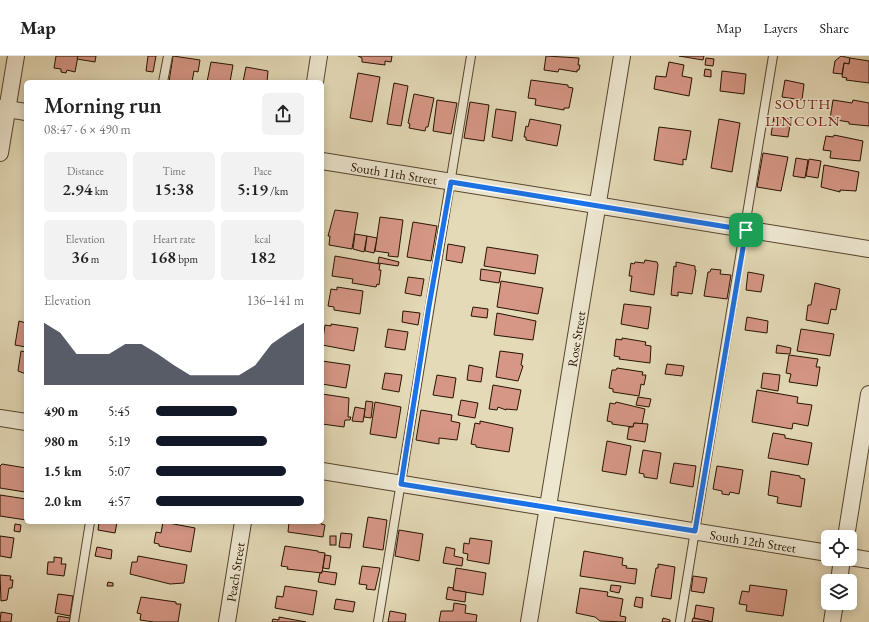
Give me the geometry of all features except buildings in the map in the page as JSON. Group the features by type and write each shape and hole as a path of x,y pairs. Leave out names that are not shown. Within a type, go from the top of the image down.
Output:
{"street":[{"path":"0,153 4,108 16,56"},
{"path":"315,80 319,56"},
{"name":"Rose Street","path":"529,622 622,56"},
{"path":"4,108 24,112"},
{"name":"South 11th Street","path":"324,161 869,250"},
{"path":"847,530 869,394"},
{"path":"0,418 24,422"},
{"name":"South 12th Street","path":"324,471 821,552"},
{"name":"Peach Street","path":"227,622 243,524"},
{"path":"857,558 869,560"},
{"path":"832,622 834,610"}],"lane":[{"path":"163,80 168,56"},
{"path":"378,622 471,56"},
{"path":"680,622 746,230 773,56"},
{"path":"74,622 90,524"}],"district":[{"name":"SOUTH LINCOLN","path":"803,112"}],"route":[{"path":"451,182 746,230 695,531 401,484 421,362 425,327 451,182"}]}
